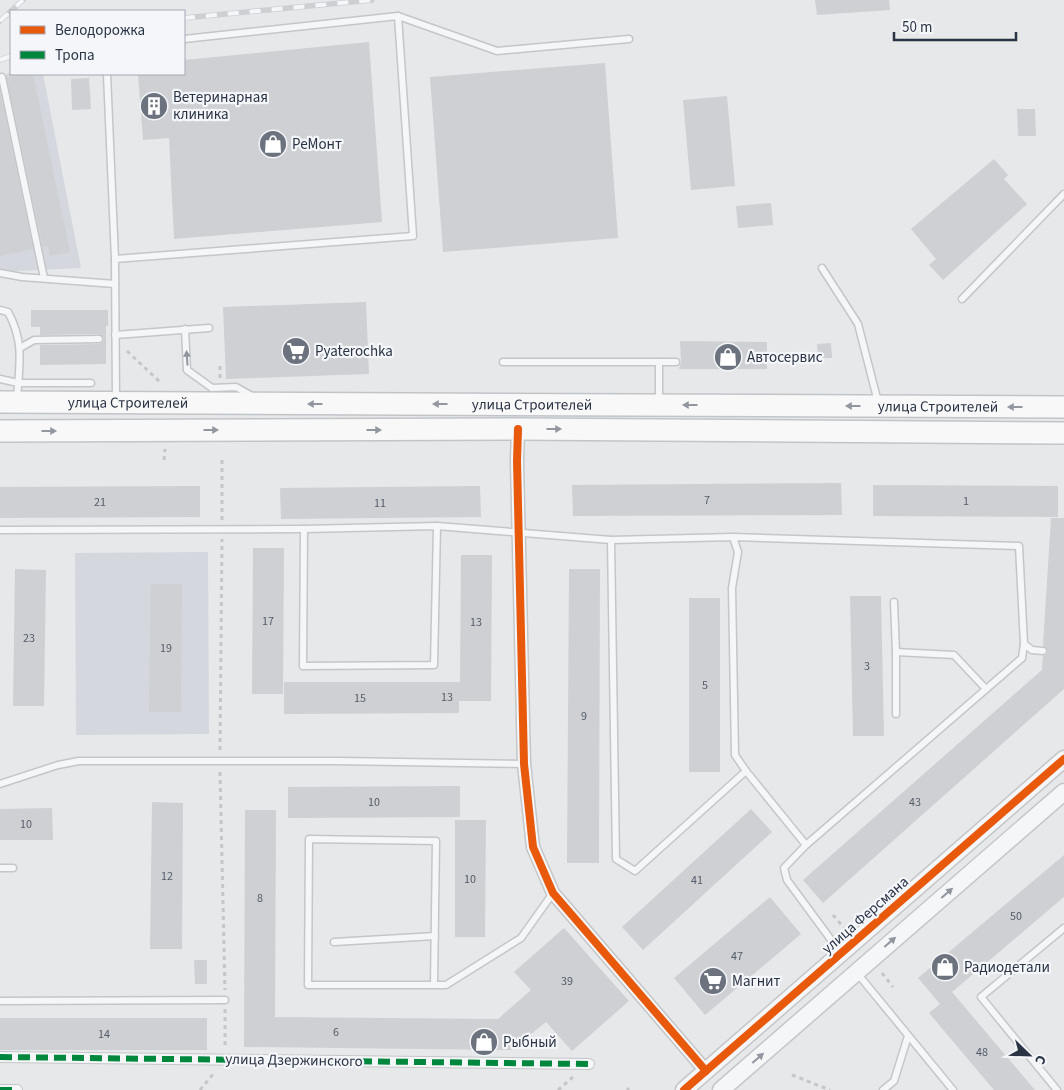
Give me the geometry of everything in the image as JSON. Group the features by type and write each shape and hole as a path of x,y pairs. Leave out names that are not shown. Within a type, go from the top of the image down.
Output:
{"main road":[{"name":"улица Строителей","path":"12,396 116,404 659,404 1064,407"},
{"path":"116,404 116,431"},
{"path":"518,429 519,404"},
{"path":"798,405 798,431"},
{"path":"885,406 890,432"},
{"name":"улица Строителей","path":"0,431 518,429 1064,433"}],"street":[{"path":"518,429 517,461 524,764 533,847 553,893 706,1071"},
{"name":"улица Ферсмана","path":"684,1090 1064,759"},
{"path":"722,1090 1064,792"},
{"path":"841,954 856,972"},
{"name":"улица Дзержинского","path":"0,1057 225,1058 589,1064"},
{"path":"0,1090 17,1090"}],"lane":[{"path":"115,259 413,236 398,16"},
{"path":"185,39 398,16 497,51 628,39"},
{"path":"107,75 115,259 116,404"},
{"path":"2,78 44,278"},
{"path":"962,299 1064,194"},
{"path":"822,268 858,324 885,406"},
{"path":"0,273 115,284"},
{"path":"0,310 8,312 17,328 20,348 12,396"},
{"path":"115,335 209,328"},
{"path":"185,329 187,370 212,388 236,387 266,404"},
{"path":"20,348 34,340 99,339"},
{"path":"503,362 676,362"},
{"path":"659,362 659,404"},
{"path":"0,379 12,396"},
{"path":"12,396 92,383"},
{"path":"304,529 303,666 434,665 437,526"},
{"path":"0,530 304,529 437,526 611,540 733,537 1019,546 1024,644 1022,658 806,845 784,868 787,880 841,954"},
{"path":"733,537 738,552 732,588 735,755 806,845"},
{"path":"611,540 616,859 634,872 746,771"},
{"path":"894,602 896,714"},
{"path":"1024,644 1032,650 1043,651"},
{"path":"896,652 954,655 986,689"},
{"path":"0,784 58,765 80,761 338,761 524,764"},
{"path":"434,985 436,841 309,839 308,985 446,986 521,938 553,893"},
{"path":"0,868 13,868"},
{"path":"1057,1090 981,997 1064,928"},
{"path":"334,942 435,936"},
{"path":"856,972 953,1090"},
{"path":"0,1001 225,1000"},
{"path":"892,1090 908,1036"},
{"path":"884,1090 894,1081"}],"path":[{"path":"126,349 164,386"},
{"path":"164,460 165,449"},
{"path":"222,460 220,762 225,1058"},
{"path":"833,915 844,928"},
{"path":"882,973 893,987"},
{"path":"792,1075 830,1090"}],"shaded area":[{"path":"10,73 10,75 43,75 81,268 0,272 0,78"},
{"path":"208,552 209,734 76,735 75,553"}],"building":[{"path":"815,0 889,0 890,10 817,15"},
{"name":"РеМонт","path":"369,42 382,222 174,239 169,138 143,140 138,75 185,75 185,60"},
{"path":"605,63 618,238 443,252 430,77"},
{"path":"18,75 33,75 70,252 50,256 48,246 43,247 7,78"},
{"path":"89,78 91,109 72,110 71,79"},
{"path":"0,92 33,249 0,256"},
{"path":"727,96 735,186 691,190 683,100"},
{"path":"1017,109 1035,109 1036,136 1018,136"},
{"path":"994,159 1008,175 1004,179 1027,204 943,280 929,265 936,259 911,229"},
{"path":"771,203 773,225 738,228 736,206"},
{"name":"Pyaterochka","path":"366,302 369,374 226,379 223,307"},
{"path":"31,310 108,310 106,364 40,365 40,345 99,344 103,342 104,338 99,334 40,335 40,327 31,327"},
{"path":"680,341 767,342 767,369 679,369 681,362"},
{"path":"831,343 832,358 818,358 817,344"},
{"path":"841,483 842,515 573,516 572,485"},
{"path":"873,485 1058,486 1058,517 873,516"},
{"path":"200,486 200,517 0,518 0,487"},
{"path":"480,486 481,517 281,519 280,488"},
{"path":"1051,518 1064,518 1064,689 823,903 803,880 1042,670 1043,656 1048,651 1043,645"},
{"path":"253,548 284,548 283,694 252,694"},
{"path":"461,555 492,555 491,701 459,701 459,713 284,714 284,682 460,682"},
{"path":"15,569 46,570 44,706 13,706"},
{"path":"569,569 600,569 599,863 567,863"},
{"path":"151,584 182,584 181,712 149,712"},
{"path":"850,596 881,596 884,736 853,736"},
{"path":"689,598 720,598 720,772 689,772"},
{"path":"460,786 460,817 288,818 288,787"},
{"path":"152,802 183,803 182,949 150,949"},
{"path":"52,808 53,840 0,840 0,809"},
{"path":"751,809 772,832 643,950 622,927"},
{"path":"245,810 276,810 275,1017 498,1019 531,990 514,972 564,928 629,1001 572,1051 546,1022 511,1050 244,1047"},
{"path":"455,820 486,820 485,937 455,937"},
{"path":"1064,855 1064,897 952,992 1035,1090 994,1090 929,1013 940,1004 918,978"},
{"path":"770,897 801,934 705,1015 674,978"},
{"path":"194,960 207,960 207,984 195,984"},
{"path":"0,1018 207,1018 207,1050 0,1050"}],"railway":[{"path":"12,10 23,0"},
{"path":"185,18 372,0"},
{"path":"0,21 10,12"},
{"path":"0,60 10,56"}],"marked path":[{"path":"0,1057 589,1064"},
{"path":"0,1090 17,1090"}],"cycle path":[{"path":"518,429 517,461 524,764 533,847 553,893 706,1071"},
{"path":"684,1090 1064,759"}],"place":[{"name":"Ветеринарная клиника","path":"154,106"},
{"name":"РеМонт","path":"273,144"},
{"name":"Pyaterochka","path":"296,351"},
{"name":"Автосервис","path":"728,357"},
{"name":"Радиодетали","path":"945,967"},
{"name":"Магнит","path":"713,981"},
{"name":"Рыбный","path":"484,1042"}]}
